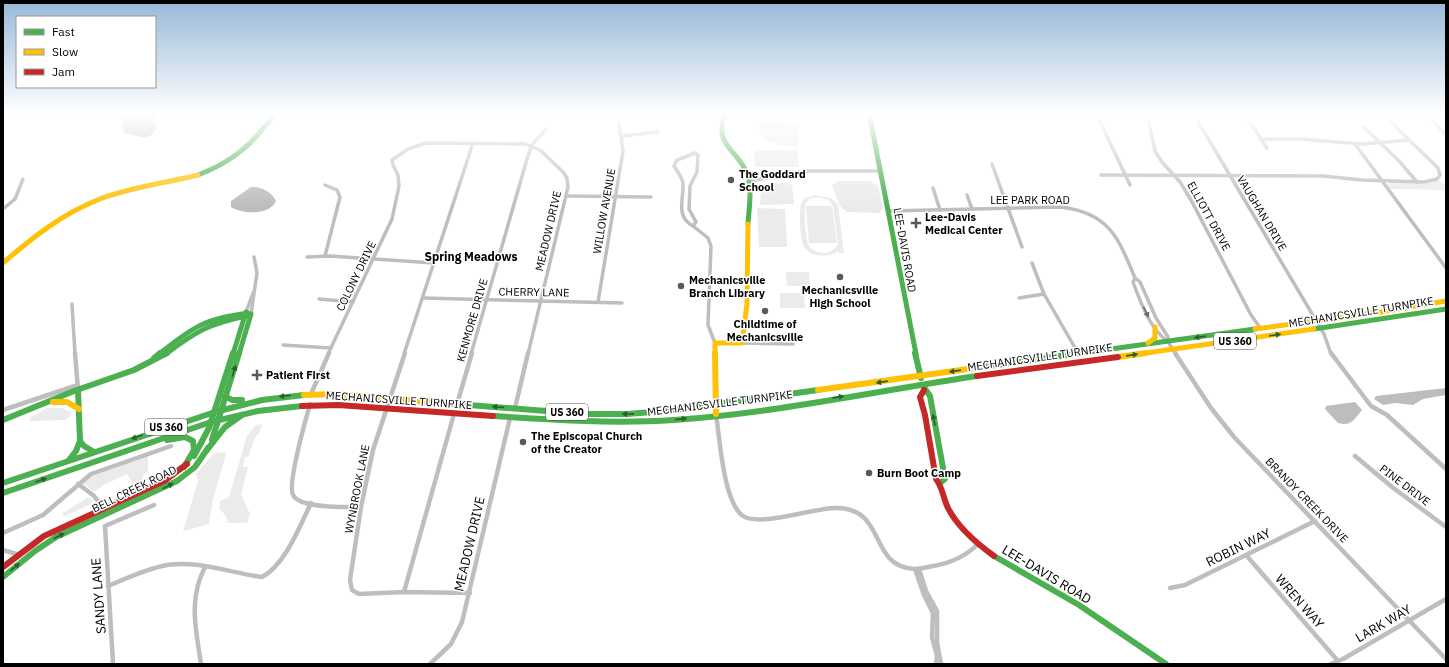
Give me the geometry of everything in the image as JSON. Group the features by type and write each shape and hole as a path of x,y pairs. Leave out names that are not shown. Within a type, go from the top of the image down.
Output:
{"main road":[{"path":"3,263 48,225 82,207 120,193 184,179 228,162 249,148 252,144"},
{"path":"716,414 716,343 742,343 747,304 749,181 746,173 726,144"},
{"name":"LEE-DAVIS ROAD","path":"875,144 920,376 923,387 930,396 945,479 940,483"},
{"name":"MECHANICSVILLE TURNPIKE","path":"3,482 214,411 259,400 311,394 344,395 390,400 585,414 666,412 1261,329 1446,301"},
{"name":"MECHANICSVILLE TURNPIKE","path":"4,492 220,419 247,412 281,406 310,404 590,423 629,423 716,414 923,387 1446,309"},
{"path":"78,388 84,390 132,372 168,354 191,335 213,324 247,314"},
{"path":"42,406 78,388 147,362 188,332 205,322 219,317 247,314"},
{"name":"BELL CREEK ROAD","path":"3,567 44,536 164,481 184,467 198,449 211,422 241,326 247,314"},
{"name":"BELL CREEK ROAD","path":"3,577 26,557 56,537 177,481 195,467 207,450 220,419 247,314"},
{"path":"213,324 234,320 239,322 241,326"},
{"path":"1144,345 1152,342 1155,338 1155,327"},
{"path":"716,356 721,347 728,343"},
{"name":"LEE-DAVIS ROAD","path":"923,387 920,396 936,479 940,483 945,500 952,513 961,525 978,544 1009,566 1079,605 1166,664"},
{"path":"68,461 76,451 80,441 78,388"},
{"path":"226,396 234,401 259,400"},
{"path":"3,420 55,401 64,401 73,404 79,409"},
{"path":"207,450 225,427 247,412"},
{"path":"927,429 935,448 940,451"},
{"path":"136,447 188,437 193,440 195,447 184,467"},
{"path":"80,441 84,446 94,452"}],"street":[{"name":"COLONY DRIVE","path":"311,394 331,348 390,224 395,208 399,179 392,162 404,151 421,144"},
{"name":"WYNBROOK LANE","path":"470,593 404,592 359,594 352,590 351,571 373,450 473,144"},
{"path":"527,144 532,145"},
{"name":"WILLOW AVENUE","path":"598,302 616,197 623,151 623,144"},
{"path":"1111,144 1130,185"},
{"name":"ELLIOTT DRIVE","path":"1154,144 1159,159 1174,175 1191,200 1251,314 1261,329"},
{"name":"VAUGHAN DRIVE","path":"1211,144 1316,321 1326,339 1332,356 1371,406 1387,415 1446,469"},
{"path":"1264,144 1267,148"},
{"path":"1355,144 1446,268"},
{"path":"1382,144 1417,182"},
{"path":"1101,175 1323,176 1382,181 1434,181 1439,177 1440,172 1436,165 1413,144"},
{"name":"MEADOW DRIVE","path":"515,409 542,301 566,196 568,181 565,175 540,150 532,145"},
{"name":"KENMORE DRIVE","path":"457,404 532,145"},
{"path":"693,226 696,222 688,209 691,184 697,172 698,155 695,153 677,160 674,168 682,178 682,216 686,222 704,234 711,246 708,325 716,343"},
{"path":"992,164 1022,247"},
{"path":"749,181 808,171 880,171"},
{"path":"3,210 15,199 23,179"},
{"path":"325,185 336,189 340,193 340,197 325,256"},
{"path":"933,188 940,210"},
{"path":"967,195 972,209"},
{"path":"566,196 651,197"},
{"name":"LEE PARK ROAD","path":"888,212 1066,208 1080,210 1095,216 1107,225 1115,234 1135,278 1140,282 1156,318 1168,337 1168,342"},
{"path":"247,314 254,291 257,269 254,256"},
{"path":"307,257 325,256 434,262"},
{"path":"1032,263 1044,294 1079,354"},
{"name":"LEE PARK ROAD","path":"1135,278 1133,282 1155,327 1161,338 1168,342"},
{"path":"1019,298 1044,294"},
{"name":"CHERRY LANE","path":"423,298 622,303"},
{"path":"318,299 353,302"},
{"path":"3,410 78,388 72,304"},
{"name":"BRANDY CREEK DRIVE","path":"1168,342 1221,421 1446,659"},
{"path":"742,343 793,344"},
{"path":"283,345 331,348"},
{"path":"310,404 291,489 296,498 311,503 362,507"},
{"path":"404,592 454,414"},
{"path":"716,414 728,492 734,507 742,515 749,518 766,519 835,508 847,507 854,509 865,515 870,521 882,552 890,562 899,566 917,569 955,561 969,553 978,544"},
{"name":"MEADOW DRIVE","path":"430,664 446,651 456,637 462,622 510,418"},
{"path":"3,533 43,515 78,484 95,472 171,446"},
{"name":"PINE DRIVE","path":"1355,456 1392,487 1446,527"},
{"path":"78,484 87,489 104,508"},
{"path":"108,586 167,565 204,567 248,576 266,576 272,573 283,556 311,503"},
{"name":"SANDY LANE","path":"113,664 105,526 154,505"},
{"name":"ROBIN WAY","path":"1170,588 1185,585 1315,521"},
{"path":"3,550 26,557"},
{"name":"WREN WAY","path":"1246,555 1338,661"},
{"path":"200,664 193,604 196,585 204,567"},
{"path":"917,569 924,595 932,613 932,637 937,656 936,664"},
{"path":"917,569 926,591 937,611 936,637 941,664"},
{"name":"LARK WAY","path":"1331,664 1446,599"}],"shaded area":[{"path":"779,144 798,144 798,146 788,146"},
{"path":"754,150 797,150 799,167 755,167"},
{"path":"1438,180 1446,185 1446,190 1390,189 1387,184 1391,182 1428,183"},
{"path":"839,181 870,181 878,186 883,208 879,213 847,212 840,206 832,185"},
{"path":"767,183 788,183 792,185 794,204 760,205 761,187"},
{"path":"251,187 266,190 272,195 276,201 273,206 262,211 255,212 242,211 231,207 231,201"},
{"path":"815,195 831,198 838,205 844,253 839,253 839,251 830,255 820,256 810,252 803,245 800,208 805,198","holes":["819,197 828,200 833,206 838,244 833,250 828,253 824,253 816,251 809,246 805,226 805,205 809,199"]},
{"path":"806,206 832,206 837,243 809,243"},
{"path":"757,208 785,209 787,247 759,247"},
{"path":"786,272 809,272 810,286 787,286"},
{"path":"780,293 804,293 805,308 780,308"},
{"path":"1446,388 1446,395 1423,399 1413,405 1395,403 1383,405 1374,399 1376,396"},
{"path":"1355,402 1362,410 1353,421 1347,424 1338,423 1325,409 1326,406"},
{"path":"47,408 62,408 71,412 70,416 65,420 29,421 31,417"},
{"path":"261,424 259,434 256,435 248,457 245,457 243,467 248,467 241,494 250,514 247,523 228,523 226,516 219,508 220,501 229,497 247,436 256,425"},
{"path":"224,452 226,454 213,499 209,524 183,531 198,481 196,474 214,453"},
{"path":"148,455 148,472 142,477 143,479 167,470 169,471 134,486 127,474 104,485 94,492 83,483 92,476"},
{"path":"87,498 90,498 93,501 91,504 63,516 63,513"}],"traffic: fast":[{"path":"198,175 223,164 242,152 251,144"},
{"path":"726,144 746,171 749,181 750,197 748,224"},
{"path":"875,144 907,315 921,378"},
{"path":"1314,329 1446,309"},
{"path":"194,456 209,428 246,312"},
{"path":"154,358 198,325 221,317 248,313"},
{"path":"212,440 251,314"},
{"path":"3,420 26,412 74,391 146,365 162,357 192,334 207,327 231,319 247,316"},
{"path":"975,368 1255,329"},
{"path":"493,416 597,422 675,420 718,416 805,404 977,376"},
{"path":"923,386 930,396 945,479 940,483"},
{"path":"69,460 76,451 80,441 78,390"},
{"path":"431,402 585,414 627,414 666,411 818,390"},
{"path":"3,483 215,412 262,400 304,395"},
{"path":"225,396 232,400 242,400"},
{"path":"3,493 211,422 258,411 302,406"},
{"path":"207,450 225,427 242,415"},
{"path":"167,440 185,437 193,441 194,450 184,467"},
{"path":"80,441 84,446 94,452"},
{"path":"3,577 35,551 56,537 177,481 195,467 208,448"},
{"path":"994,556 1079,605 1166,664"}],"traffic: slow":[{"path":"3,263 49,226 86,205 124,192 198,175"},
{"path":"716,414 715,343 742,343 747,304 748,224"},
{"path":"1255,329 1381,312 1446,301"},
{"path":"1148,343 1155,338 1155,327"},
{"path":"1118,357 1314,329"},
{"path":"818,390 975,368"},
{"path":"304,395 337,394 431,402"},
{"path":"53,402 67,402 79,409"}],"traffic: jam":[{"path":"977,376 1118,357"},
{"path":"924,390 920,397 925,415 936,479 941,486 946,504 957,522 968,535 994,556"},
{"path":"302,406 338,405 493,416"},
{"path":"3,567 44,536 164,481 187,464"}],"place":[{"name":"The Goddard School","path":"731,180"},
{"name":"Lee-Davis Medical Center","path":"916,223"},
{"name":"Mechanicsville High School","path":"840,277"},
{"name":"Mechanicsville Branch Library","path":"681,286"},
{"name":"Childtime of Mechanicsville","path":"765,311"},
{"name":"Patient First","path":"257,375"},
{"name":"The Episcopal Church of the Creator","path":"523,442"},
{"name":"Burn Boot Camp","path":"869,473"}],"district":[{"name":"Spring Meadows","path":"471,257"}]}
